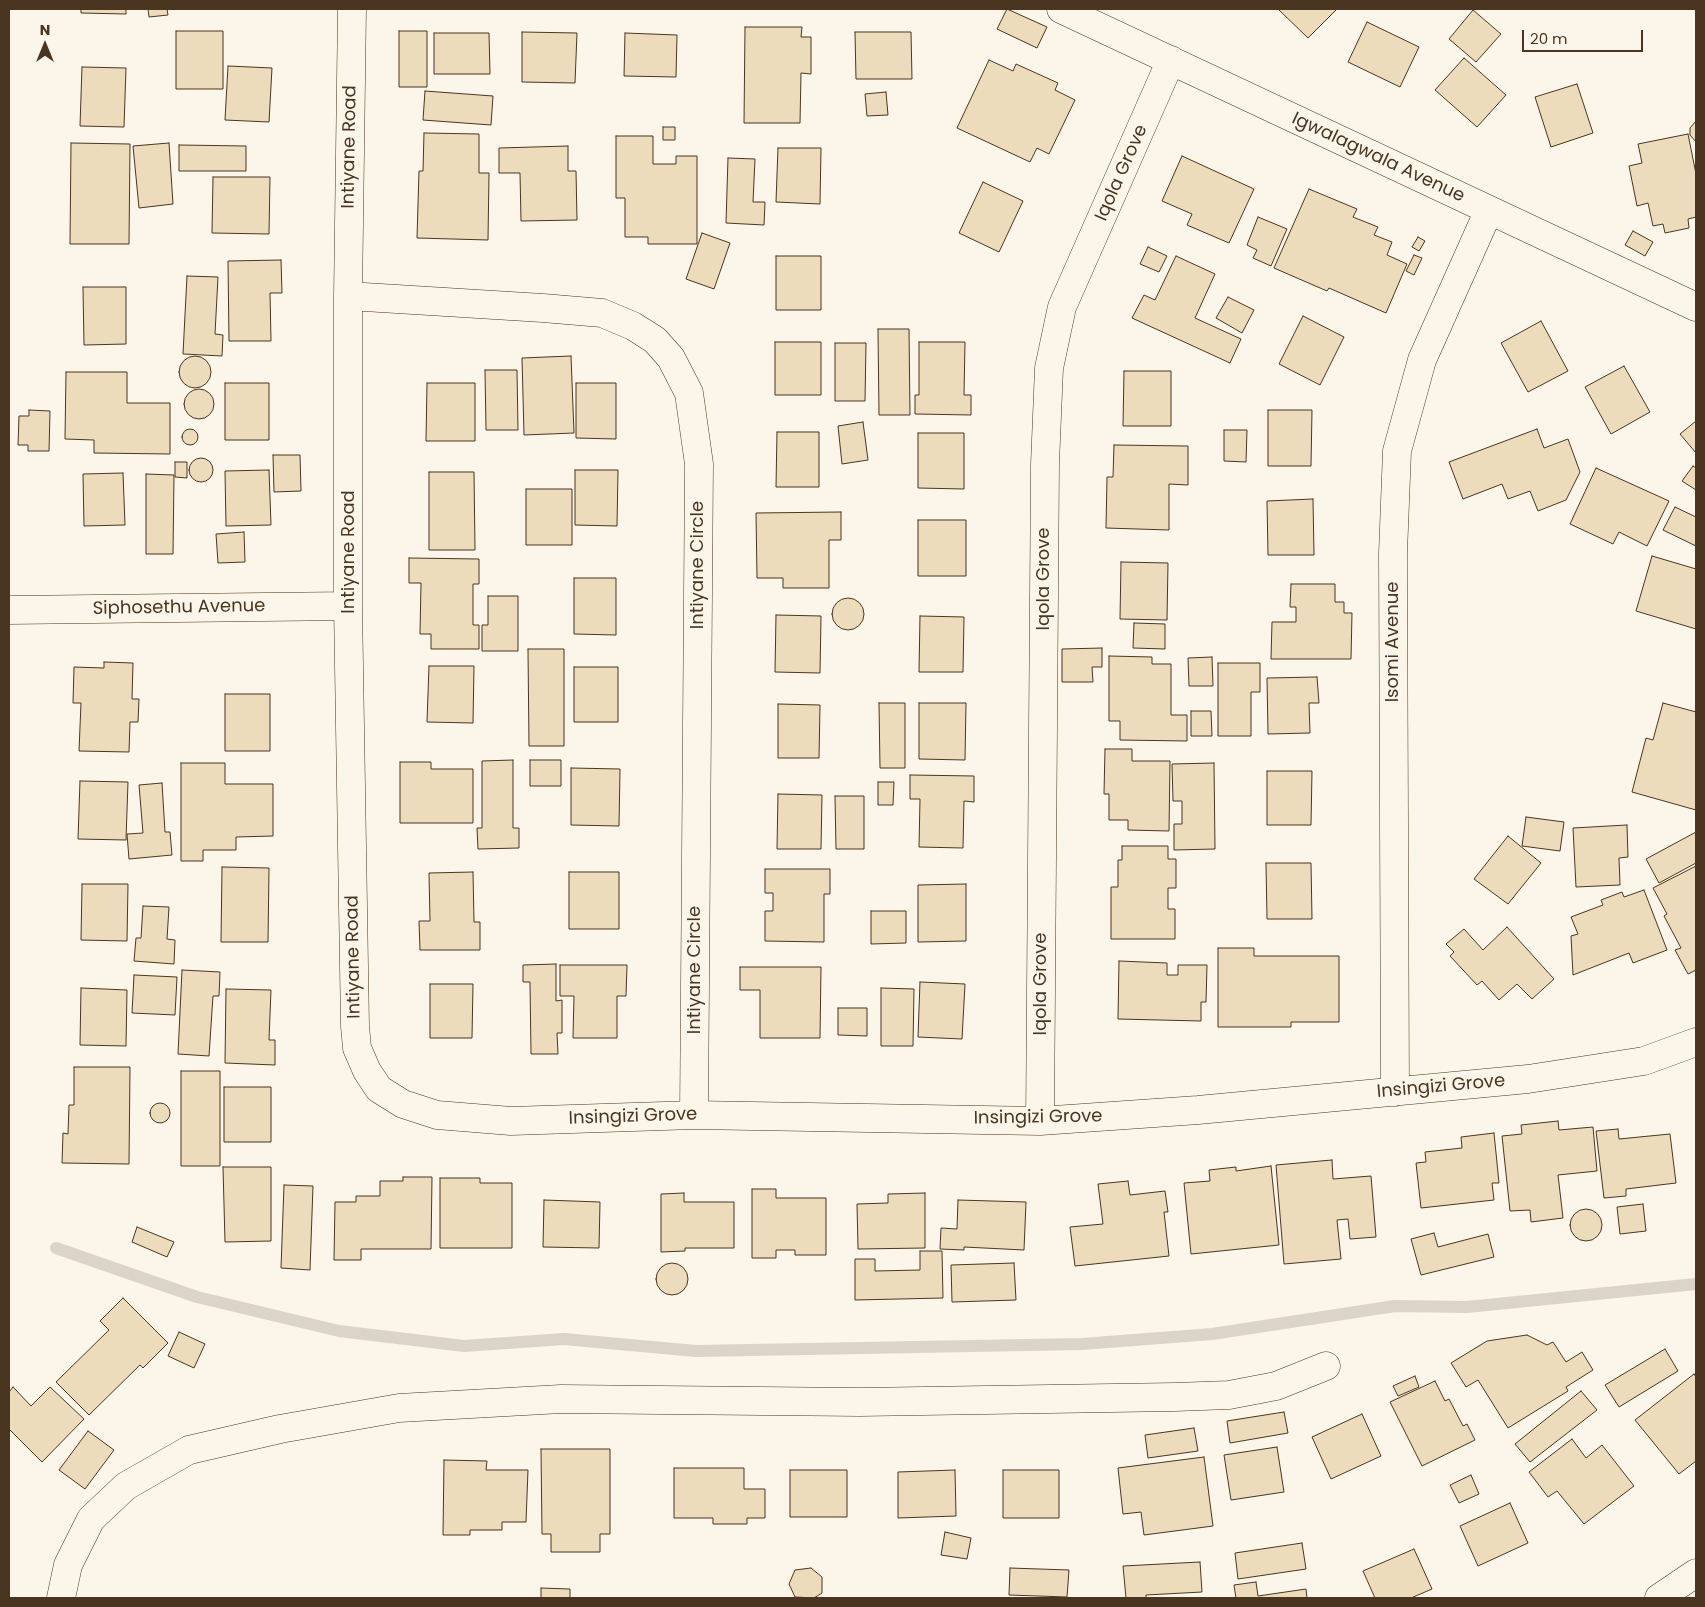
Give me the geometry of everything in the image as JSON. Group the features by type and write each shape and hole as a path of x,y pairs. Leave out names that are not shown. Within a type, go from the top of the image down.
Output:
{"street":[{"name":"Intiyane Road","path":"352,9 348,296 348,606 355,1026 357,1048 367,1071 379,1089"},
{"name":"Igwalagwala Avenue","path":"1061,9 1696,307"},
{"name":"Iqola Grove","path":"1040,1121 1045,474 1049,368 1062,307 1171,60"},
{"name":"Isomi Avenue","path":"1395,1092 1393,553 1397,451 1422,360 1490,210"},
{"name":"Intiyane Circle","path":"348,296 602,313 633,326 655,340 671,358 689,393 698,464 694,1114"},
{"name":"Siphosethu Avenue","path":"9,610 348,606"},
{"name":"Insingizi Grove","path":"379,1089 403,1104 437,1114 510,1121 694,1114 1040,1121 1198,1110 1528,1079 1644,1061 1696,1042"},
{"path":"61,1598 68,1565 91,1519 126,1486 189,1450 280,1429 399,1408 561,1399 860,1402 1165,1398 1229,1395 1276,1386 1326,1366"},
{"path":"1659,1598 1696,1573"}],"building":[{"path":"81,9 126,9 126,14 81,13"},
{"path":"148,9 167,9 168,15 149,17"},
{"path":"1007,9 1047,27 1037,48 997,29"},
{"path":"1278,9 1337,9 1308,38"},
{"path":"1473,10 1501,34 1476,62 1449,39"},
{"path":"1367,22 1419,47 1400,87 1348,62"},
{"path":"745,27 802,27 801,37 811,37 811,74 801,73 800,123 744,123"},
{"path":"176,31 223,31 223,89 176,89"},
{"path":"399,31 427,31 427,87 399,87"},
{"path":"522,32 577,33 575,83 522,82"},
{"path":"855,32 911,32 912,79 856,79"},
{"path":"434,33 489,33 490,74 434,74"},
{"path":"625,33 677,35 676,77 624,76"},
{"path":"1464,58 1506,95 1477,127 1435,90"},
{"path":"989,60 1013,71 1016,64 1058,83 1055,90 1075,100 1049,154 1037,148 1030,162 957,128"},
{"path":"228,66 272,68 269,122 225,120"},
{"path":"82,67 126,68 124,127 80,126"},
{"path":"1577,84 1593,133 1551,147 1535,97"},
{"path":"425,91 493,96 491,125 423,120"},
{"path":"886,92 888,115 867,116 865,94"},
{"path":"1696,121 1696,142 1690,135 1690,128"},
{"path":"663,127 675,127 675,140 663,140"},
{"path":"424,133 479,134 479,173 489,173 488,240 417,238 419,171 423,171"},
{"path":"1688,134 1696,174 1696,217 1688,219 1689,228 1665,233 1663,224 1653,226 1648,203 1637,206 1629,166 1642,163 1638,144"},
{"path":"616,136 653,136 653,164 676,164 676,156 697,156 697,244 648,244 648,237 625,237 625,198 616,198"},
{"path":"71,143 130,144 129,244 70,244"},
{"path":"169,143 173,204 139,208 133,146"},
{"path":"179,145 246,146 246,171 179,171"},
{"path":"568,146 568,171 576,171 577,220 521,221 520,173 499,173 499,148"},
{"path":"778,148 821,148 820,204 776,202"},
{"path":"1182,156 1254,189 1229,243 1187,225 1192,214 1162,201"},
{"path":"728,158 755,159 753,202 765,202 764,225 726,223"},
{"path":"213,177 270,177 269,234 212,233"},
{"path":"983,182 1023,201 999,252 959,233"},
{"path":"1309,189 1357,209 1353,217 1378,227 1374,235 1392,242 1387,255 1407,264 1386,313 1329,288 1327,291 1274,268"},
{"path":"1258,217 1287,229 1271,266 1253,258 1257,250 1247,245"},
{"path":"1633,231 1653,242 1645,256 1625,245"},
{"path":"702,233 730,243 714,289 686,279"},
{"path":"1418,237 1425,241 1419,251 1412,247"},
{"path":"1148,247 1167,256 1159,272 1140,264"},
{"path":"1414,255 1422,258 1414,275 1406,271"},
{"path":"776,256 821,256 821,310 776,310"},
{"path":"1176,256 1215,274 1195,318 1241,339 1230,363 1132,318 1144,295 1155,300"},
{"path":"281,260 282,293 270,293 271,341 229,341 228,261"},
{"path":"187,276 218,277 215,334 223,335 222,356 183,354"},
{"path":"83,287 126,287 126,344 84,345"},
{"path":"1228,297 1254,310 1242,333 1216,318"},
{"path":"1303,316 1344,337 1320,385 1279,364"},
{"path":"1541,321 1568,371 1528,392 1501,343"},
{"path":"878,329 909,329 910,415 879,415"},
{"path":"775,342 821,342 821,395 775,395"},
{"path":"919,342 965,342 964,395 971,395 971,415 915,414 915,395 919,395"},
{"path":"835,343 866,343 865,401 835,401"},
{"path":"195,356 206,361 211,372 206,383 195,388 184,383 179,372 184,361"},
{"path":"571,356 574,433 524,435 522,358"},
{"path":"1624,366 1650,412 1611,434 1585,387"},
{"path":"485,370 517,370 518,430 486,430"},
{"path":"1124,371 1171,371 1171,426 1123,426"},
{"path":"66,372 127,372 127,403 170,403 170,454 94,453 94,440 65,439"},
{"path":"225,383 269,383 269,440 225,440"},
{"path":"427,383 475,383 475,441 426,441"},
{"path":"576,383 616,383 616,439 576,438"},
{"path":"199,389 210,393 214,404 210,415 199,419 188,415 184,404 188,393"},
{"path":"29,410 50,411 49,451 28,451 28,445 18,445 19,416 29,416"},
{"path":"1268,410 1312,410 1311,466 1268,466"},
{"path":"1696,421 1696,453 1680,434"},
{"path":"863,422 868,460 842,464 838,426"},
{"path":"187,429 193,429 198,434 196,443 187,445 182,440 182,434"},
{"path":"1537,429 1544,448 1568,439 1580,472 1566,500 1538,511 1530,491 1508,499 1502,484 1463,499 1449,462"},
{"path":"1224,430 1247,430 1246,462 1224,461"},
{"path":"777,432 819,432 819,487 776,487"},
{"path":"918,433 964,433 964,489 918,488"},
{"path":"1114,445 1188,446 1188,485 1169,484 1169,530 1106,528 1107,477 1113,477"},
{"path":"273,455 300,455 301,491 274,492"},
{"path":"201,458 206,459 212,465 212,475 206,481 201,482 196,481 190,475 189,470 190,465 196,459"},
{"path":"175,462 187,462 187,478 175,477"},
{"path":"1693,466 1696,468 1696,490 1682,481"},
{"path":"1596,468 1669,501 1647,546 1619,532 1613,544 1570,524"},
{"path":"269,470 271,525 226,526 225,471"},
{"path":"575,470 618,470 617,526 575,525"},
{"path":"429,472 474,472 475,550 429,550"},
{"path":"123,473 125,525 84,526 83,474"},
{"path":"146,474 174,475 173,554 146,554"},
{"path":"526,489 572,489 572,545 526,545"},
{"path":"1313,499 1314,555 1268,555 1267,501"},
{"path":"1675,507 1696,517 1696,546 1663,530"},
{"path":"841,512 841,540 829,540 829,588 783,588 783,578 757,578 756,513"},
{"path":"918,520 966,520 966,576 918,576"},
{"path":"244,532 245,562 218,563 216,534"},
{"path":"1652,556 1696,569 1696,629 1636,611"},
{"path":"409,558 479,559 479,584 473,584 473,625 479,625 479,649 431,649 431,634 420,634 421,583 409,583"},
{"path":"1121,562 1168,563 1167,620 1120,619"},
{"path":"574,578 616,578 616,635 574,634"},
{"path":"1291,584 1335,584 1335,602 1344,602 1344,613 1352,613 1351,659 1271,659 1272,622 1296,622 1296,607 1290,607"},
{"path":"488,596 518,596 518,651 482,651 482,625 488,625"},
{"path":"848,598 860,602 864,614 860,626 848,630 836,626 832,614 836,602"},
{"path":"776,615 821,616 820,673 775,672"},
{"path":"920,616 964,617 963,672 919,672"},
{"path":"1134,623 1165,624 1165,649 1133,648"},
{"path":"1102,648 1102,667 1092,667 1093,682 1062,682 1062,649"},
{"path":"528,649 564,649 564,746 529,746"},
{"path":"1109,656 1152,657 1152,664 1171,664 1171,715 1187,715 1187,741 1120,740 1120,721 1109,721"},
{"path":"1212,657 1213,686 1189,686 1188,658"},
{"path":"104,662 133,663 132,699 139,699 138,722 130,722 129,752 79,751 81,703 73,703 74,667 104,668"},
{"path":"1218,663 1260,663 1260,692 1251,692 1251,736 1218,736"},
{"path":"429,666 474,666 473,723 427,722"},
{"path":"574,667 618,667 618,722 574,722"},
{"path":"1317,677 1319,703 1309,703 1310,733 1268,734 1267,678"},
{"path":"225,694 270,694 270,751 225,751"},
{"path":"879,703 905,703 905,768 880,768"},
{"path":"919,703 966,703 965,760 919,759"},
{"path":"1663,703 1696,712 1696,810 1632,792 1646,738 1653,740"},
{"path":"778,704 820,705 819,758 778,758"},
{"path":"1191,711 1211,711 1212,736 1191,736"},
{"path":"1105,749 1132,749 1132,761 1170,761 1169,831 1128,830 1128,820 1109,820 1109,794 1104,794"},
{"path":"513,760 513,828 519,828 519,848 478,849 477,828 482,828 482,761"},
{"path":"530,760 561,760 561,786 530,786"},
{"path":"400,762 431,762 431,769 473,769 473,823 400,823"},
{"path":"181,763 225,763 225,784 273,784 273,836 236,837 236,850 203,850 203,861 181,861"},
{"path":"1214,763 1215,849 1174,850 1174,824 1182,824 1182,801 1173,801 1172,764"},
{"path":"571,768 620,769 619,826 571,825"},
{"path":"1267,771 1312,771 1311,825 1267,825"},
{"path":"910,775 974,776 974,802 964,801 963,848 919,847 920,799 910,799"},
{"path":"80,781 128,782 126,840 78,839"},
{"path":"878,782 894,782 893,805 878,805"},
{"path":"162,783 165,832 170,832 172,855 129,859 127,834 143,833 139,785"},
{"path":"778,794 822,795 821,849 777,849"},
{"path":"835,796 864,796 864,849 836,849"},
{"path":"1526,817 1564,822 1560,851 1522,846"},
{"path":"1627,825 1628,857 1619,858 1620,885 1576,887 1573,828"},
{"path":"1696,832 1696,863 1659,883 1646,859"},
{"path":"1508,836 1541,863 1508,904 1474,879"},
{"path":"1122,846 1168,846 1168,859 1176,859 1176,888 1168,888 1168,909 1175,909 1175,939 1111,939 1111,887 1118,887 1118,860 1122,860"},
{"path":"1266,863 1311,863 1312,919 1267,919"},
{"path":"1696,866 1696,970 1688,974 1675,950 1681,948 1664,916 1667,914 1653,888"},
{"path":"222,867 269,868 268,942 221,942"},
{"path":"765,869 830,869 830,894 824,894 824,942 765,941 765,911 773,911 773,893 765,893"},
{"path":"473,872 474,922 480,922 480,950 420,950 419,921 430,921 429,873"},
{"path":"569,872 619,872 619,929 569,929"},
{"path":"82,884 128,884 127,941 81,940"},
{"path":"966,884 966,941 918,942 918,885"},
{"path":"1644,890 1667,950 1633,963 1629,953 1573,975 1571,936 1578,934 1571,917 1603,905 1601,900 1622,892 1624,897"},
{"path":"143,906 169,907 167,939 175,940 174,964 134,961 136,938 141,938"},
{"path":"871,911 906,911 906,943 871,944"},
{"path":"1507,927 1554,979 1532,999 1517,984 1499,1000 1482,981 1477,985 1450,956 1454,952 1446,944 1464,929 1483,950"},
{"path":"1218,948 1254,948 1254,956 1339,956 1339,1022 1291,1022 1291,1027 1218,1027"},
{"path":"1119,961 1167,963 1167,975 1178,975 1178,965 1207,965 1206,1002 1201,1002 1201,1021 1118,1019"},
{"path":"556,964 556,1001 562,1000 562,1033 557,1033 558,1054 531,1054 530,982 523,982 523,965"},
{"path":"560,965 627,965 626,996 617,996 617,1038 573,1038 574,996 560,996"},
{"path":"740,967 821,967 820,1038 760,1038 760,990 740,990"},
{"path":"182,970 220,972 219,996 213,996 209,1056 178,1054"},
{"path":"134,975 177,977 175,1015 132,1013"},
{"path":"920,982 965,984 962,1039 918,1037"},
{"path":"430,984 473,984 472,1038 430,1038"},
{"path":"81,988 127,990 126,1046 80,1045"},
{"path":"881,988 914,989 913,1046 881,1046"},
{"path":"226,989 271,990 269,1040 275,1040 275,1065 225,1063"},
{"path":"838,1008 867,1008 867,1036 838,1035"},
{"path":"74,1067 130,1067 129,1164 62,1163 63,1133 68,1134 69,1105 74,1105"},
{"path":"181,1071 220,1071 220,1166 181,1166"},
{"path":"224,1087 271,1087 271,1142 224,1142"},
{"path":"160,1103 167,1106 170,1113 167,1120 160,1123 153,1120 150,1113 153,1106"},
{"path":"1558,1121 1559,1130 1593,1127 1597,1171 1558,1175 1563,1218 1531,1222 1530,1210 1510,1211 1502,1136 1522,1134 1521,1125"},
{"path":"1618,1129 1619,1139 1670,1134 1676,1183 1626,1189 1626,1196 1604,1198 1596,1131"},
{"path":"1494,1133 1499,1183 1492,1183 1494,1200 1421,1208 1416,1163 1426,1162 1425,1152 1462,1148 1461,1137"},
{"path":"1332,1160 1333,1179 1371,1176 1376,1237 1350,1239 1348,1219 1337,1220 1341,1259 1284,1264 1276,1165"},
{"path":"1271,1166 1279,1245 1191,1254 1184,1183 1210,1181 1209,1170 1236,1167 1236,1171"},
{"path":"223,1167 271,1167 271,1241 225,1242"},
{"path":"403,1177 432,1177 431,1249 361,1249 361,1260 334,1260 335,1202 356,1202 356,1196 380,1196 380,1181 403,1181"},
{"path":"440,1178 480,1178 480,1183 512,1183 512,1248 440,1248"},
{"path":"1128,1181 1130,1195 1165,1191 1168,1212 1164,1212 1169,1256 1075,1266 1070,1227 1103,1224 1098,1184"},
{"path":"284,1185 313,1186 310,1270 281,1268"},
{"path":"752,1189 776,1189 776,1198 826,1198 826,1255 795,1255 795,1250 776,1250 776,1258 752,1258"},
{"path":"684,1193 684,1202 734,1202 734,1248 685,1248 685,1251 661,1252 661,1194"},
{"path":"925,1193 925,1248 858,1249 857,1204 888,1203 888,1194"},
{"path":"544,1200 600,1202 599,1248 543,1247"},
{"path":"958,1200 1026,1202 1024,1250 964,1247 964,1250 940,1249 941,1228 957,1229"},
{"path":"1643,1204 1646,1231 1620,1234 1617,1207"},
{"path":"1586,1209 1598,1213 1602,1225 1598,1237 1586,1241 1574,1237 1570,1225 1574,1213"},
{"path":"137,1227 174,1242 167,1257 132,1242"},
{"path":"1434,1233 1438,1247 1488,1234 1494,1257 1421,1275 1411,1239"},
{"path":"920,1251 942,1251 943,1298 855,1300 855,1259 875,1259 875,1271 920,1270"},
{"path":"672,1263 684,1267 688,1279 684,1291 672,1295 660,1291 656,1279 660,1267"},
{"path":"1014,1263 1016,1300 952,1302 951,1265"},
{"path":"123,1298 168,1343 143,1368 140,1365 89,1415 56,1382 109,1330 100,1321"},
{"path":"179,1332 205,1344 194,1368 168,1356"},
{"path":"1527,1335 1547,1345 1553,1342 1566,1362 1582,1352 1593,1370 1566,1387 1568,1391 1508,1428 1478,1380 1466,1387 1451,1363 1487,1341"},
{"path":"1665,1349 1678,1371 1619,1407 1605,1385"},
{"path":"1694,1374 1696,1377 1696,1461 1679,1474 1635,1420"},
{"path":"1415,1376 1419,1387 1398,1396 1393,1386"},
{"path":"1435,1381 1445,1401 1449,1399 1463,1426 1467,1424 1475,1440 1422,1466 1390,1402"},
{"path":"13,1387 31,1406 50,1387 84,1419 42,1462 9,1429 9,1392"},
{"path":"1581,1391 1597,1410 1530,1462 1515,1444"},
{"path":"1284,1412 1288,1433 1230,1443 1227,1421"},
{"path":"1362,1414 1381,1456 1331,1479 1312,1437"},
{"path":"1194,1428 1198,1451 1148,1458 1145,1435"},
{"path":"88,1431 114,1450 85,1489 59,1470"},
{"path":"1572,1439 1586,1458 1602,1445 1634,1486 1584,1524 1557,1491 1548,1497 1529,1472"},
{"path":"1277,1447 1284,1492 1231,1500 1224,1455"},
{"path":"541,1449 610,1449 610,1534 600,1534 600,1552 551,1552 551,1534 542,1534"},
{"path":"1204,1457 1213,1526 1144,1535 1141,1512 1123,1514 1118,1468"},
{"path":"444,1460 487,1461 486,1470 528,1470 526,1522 502,1522 502,1530 470,1530 470,1535 443,1535"},
{"path":"674,1468 744,1468 744,1489 765,1489 765,1518 747,1518 747,1524 713,1524 713,1518 674,1518"},
{"path":"790,1470 847,1470 847,1517 790,1517"},
{"path":"955,1470 956,1516 898,1518 898,1472"},
{"path":"1003,1470 1059,1470 1059,1518 1003,1518"},
{"path":"1471,1475 1479,1494 1459,1503 1450,1485"},
{"path":"1510,1503 1528,1543 1478,1566 1460,1526"},
{"path":"945,1532 971,1538 967,1559 941,1555"},
{"path":"1302,1543 1306,1569 1238,1579 1235,1553"},
{"path":"1414,1549 1432,1589 1411,1598 1375,1598 1363,1571"},
{"path":"1200,1562 1202,1592 1146,1595 1146,1598 1126,1598 1123,1566"},
{"path":"811,1568 822,1577 822,1593 814,1598 795,1597 789,1584 795,1570"},
{"path":"1010,1568 1069,1570 1067,1597 1009,1595"},
{"path":"1256,1582 1258,1596 1306,1589 1307,1598 1236,1598 1234,1585"},
{"path":"541,1588 570,1589 570,1598 541,1598"}],"waterway":[{"path":"56,1248 197,1297 339,1331 464,1346 564,1339 696,1351 1082,1344 1212,1334 1395,1306 1467,1307 1696,1284"}]}
